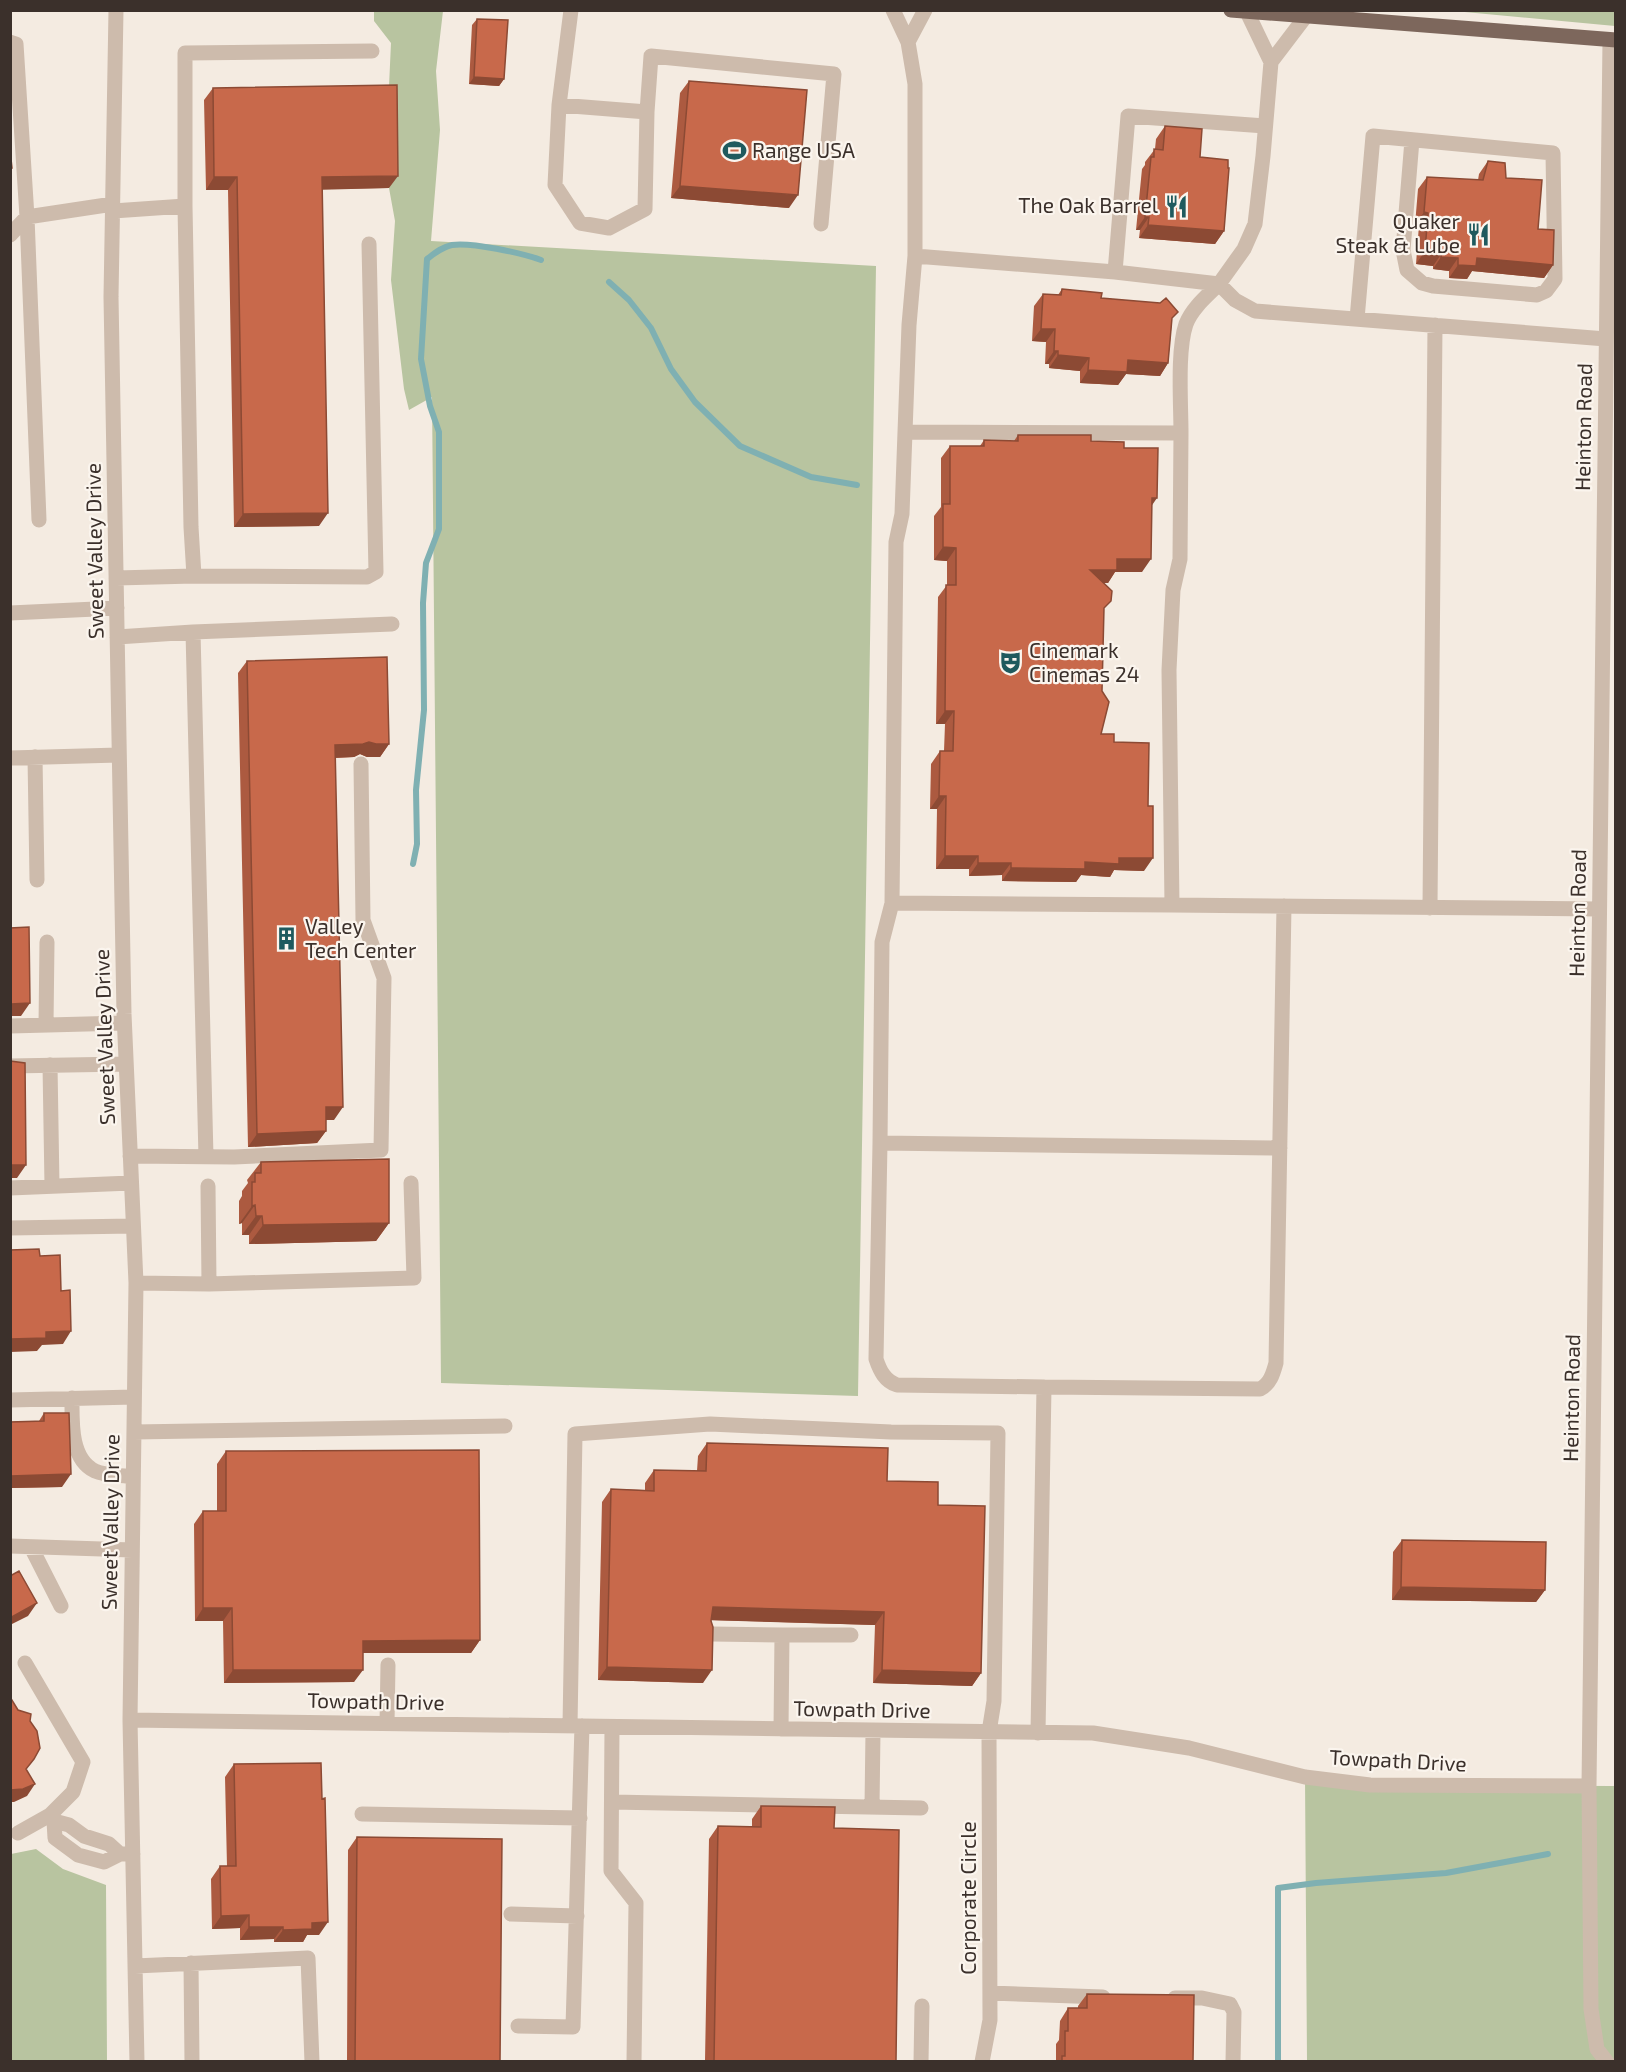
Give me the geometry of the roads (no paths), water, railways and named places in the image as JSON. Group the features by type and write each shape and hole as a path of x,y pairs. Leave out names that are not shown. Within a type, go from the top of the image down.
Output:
{"main road":[{"path":"1231,10 1613,40"}],"street":[{"name":"Sweet Valley Drive","path":"116,10 111,297 124,1023 136,1283 126,1854 135,1966 138,2061"},
{"path":"571,10 559,105 555,185 580,223 609,228 645,209 647,112 651,56 834,74 822,224"},
{"path":"893,10 908,42 916,96 915,256 909,325 902,514 896,543 892,903 882,942 876,1359 879,1369 891,1383 897,1385 1240,1389 1260,1389 1266,1386 1276,1364 1284,906"},
{"path":"908,42 925,10"},
{"path":"1172,906 1169,670 1173,590 1180,559 1181,374 1186,324 1192,314 1220,284 1244,249 1255,224 1270,62 1247,12"},
{"path":"1270,62 1306,16"},
{"name":"Heinton Road","path":"1607,2061 1598,2049 1591,2009 1589,1786 1606,339 1612,171 1613,40"},
{"path":"10,42 16,44 27,217 39,520"},
{"path":"194,576 191,527 185,206 186,53 372,51"},
{"path":"559,105 647,112"},
{"path":"1116,272 1128,116 1265,126"},
{"path":"1357,319 1373,136 1553,153 1556,279 1552,285 1538,295 1433,286 1422,283 1407,270 1403,260 1412,140"},
{"path":"10,235 27,217 113,208 185,206"},
{"path":"116,578 367,577 376,572 369,244"},
{"path":"915,256 1116,272 1220,284 1235,300 1255,311 1606,339"},
{"path":"1430,908 1435,325"},
{"path":"905,432 1181,433"},
{"path":"10,613 117,608"},
{"path":"117,637 392,624"},
{"path":"193,632 206,1157"},
{"path":"10,758 119,755"},
{"path":"35,757 37,880"},
{"path":"130,1156 206,1157 381,1150 384,978 363,920 361,764"},
{"path":"892,903 1599,909"},
{"path":"46,1025 47,942"},
{"path":"10,1026 124,1023"},
{"path":"10,1066 126,1064"},
{"path":"50,1065 52,1186"},
{"path":"880,1143 1280,1148"},
{"path":"10,1188 131,1183"},
{"path":"136,1283 209,1284 414,1278 411,1183"},
{"path":"208,1186 209,1284"},
{"path":"10,1228 133,1226"},
{"path":"1038,1733 1044,1387"},
{"path":"10,1400 134,1397"},
{"path":"72,1398 72,1426 77,1450 83,1462 96,1472 133,1477"},
{"name":"Corporate Circle","path":"576,1726 575,1434 710,1424 891,1432 998,1433 994,1701 988,1732 990,2020 982,2061"},
{"path":"134,1432 505,1426"},
{"path":"10,1546 132,1550"},
{"path":"31,1547 61,1606"},
{"path":"712,1634 851,1635"},
{"path":"781,1730 782,1635"},
{"path":"18,1833 52,1818 73,1792 83,1762 25,1663"},
{"path":"387,1724 388,1665"},
{"name":"Towpath Drive","path":"130,1720 1093,1733 1189,1748 1305,1777 1370,1785 1589,1786"},
{"path":"518,2026 573,2027 579,1818 576,1726"},
{"path":"612,1727 611,1871 636,1903 634,2061"},
{"path":"872,1808 873,1731"},
{"path":"612,1802 921,1809"},
{"path":"362,1814 579,1818"},
{"path":"52,1818 55,1838 78,1855 104,1862 126,1854"},
{"path":"512,1914 577,1916"},
{"path":"135,1966 308,1958 312,2061"},
{"path":"191,1963 192,2061"},
{"path":"990,1993 1117,1997"},
{"path":"1159,1998 1202,1998 1230,2004 1234,2012 1233,2061"},
{"path":"921,2061 922,2006"}],"waterway":[{"path":"413,864 417,844 416,790 424,710 423,603 426,563 439,529 439,432 430,406 421,359 427,259 445,247 460,244 522,254 541,260"},
{"path":"609,282 629,300 651,328 671,369 695,402 740,446 811,477 857,485"},
{"path":"1278,2062 1278,1888 1446,1873 1548,1854"}],"place":[{"name":"Range USA","path":"734,151"},
{"name":"The Oak Barrel","path":"1176,206"},
{"name":"Quaker Steak & Lube","path":"1478,234"},
{"name":"Cinemark Cinemas 24","path":"1011,663"},
{"name":"Valley Tech Center","path":"287,939"}]}
